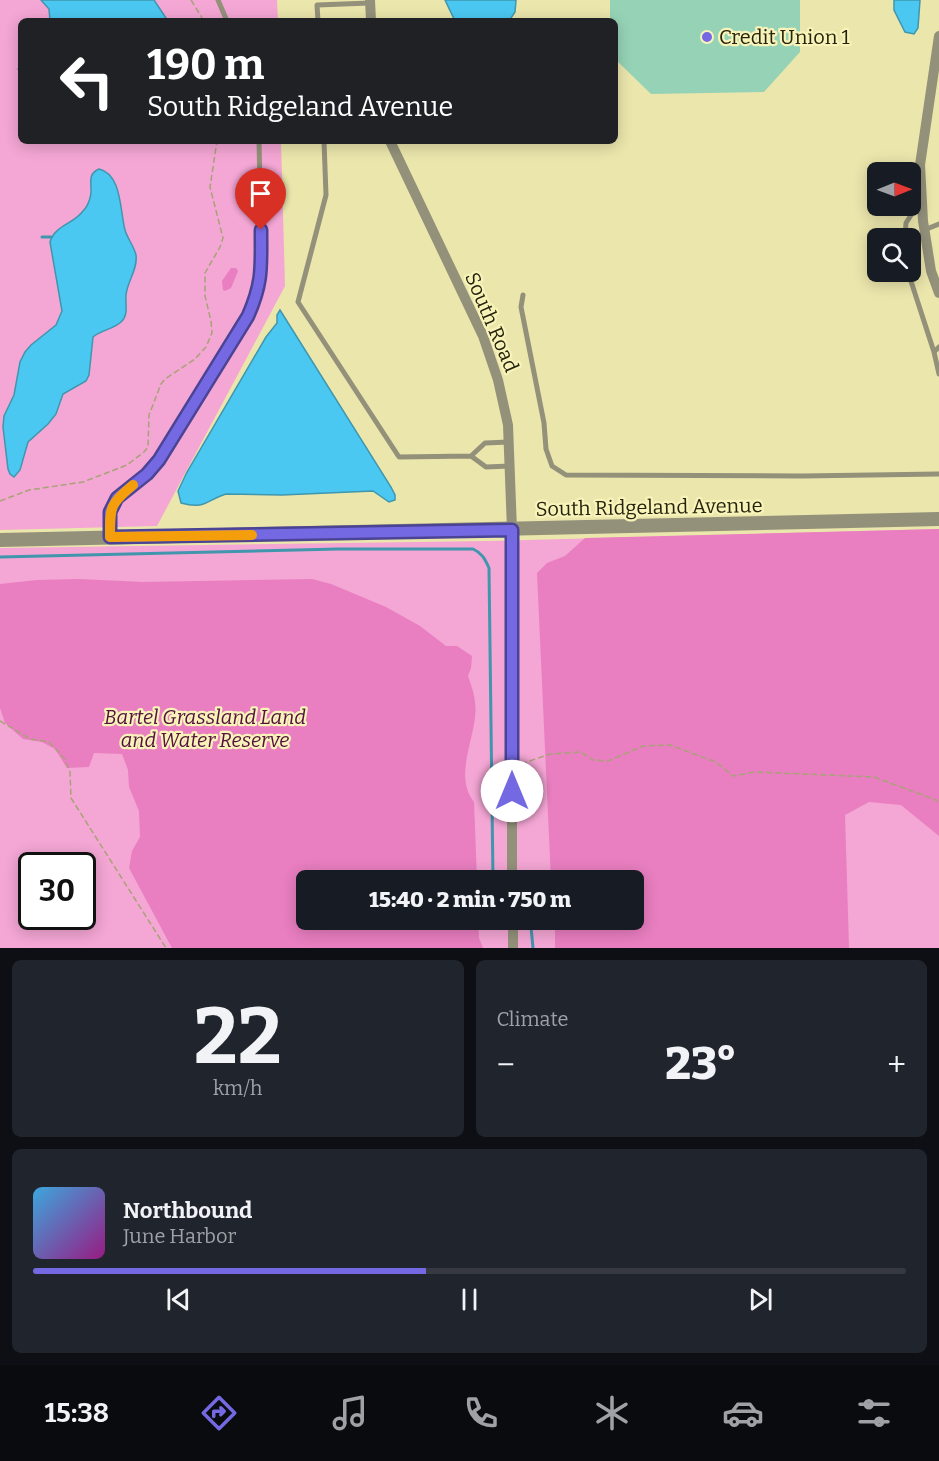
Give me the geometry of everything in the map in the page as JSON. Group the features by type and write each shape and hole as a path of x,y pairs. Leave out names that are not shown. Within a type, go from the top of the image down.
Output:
{"street":[{"path":"370,2 370,18"},
{"path":"920,162 939,36"},
{"name":"South Road","path":"391,144 483,336 498,380 508,425 512,530 512,870"},
{"path":"921,199 931,271 939,293"},
{"name":"South Ridgeland Avenue","path":"0,540 939,519"},
{"path":"513,930 513,948"}],"lane":[{"path":"218,0 226,18"},
{"path":"318,18 317,5 370,2"},
{"path":"110,537 110,512 117,498 147,474 159,460 248,316 258,294 262,275 259,144"},
{"path":"324,144 326,195 298,302 399,458 471,456 486,467 510,466"},
{"path":"924,230 939,224"},
{"path":"912,282 936,349 939,374"},
{"path":"523,295 521,307 544,423 546,449 552,466 566,475 939,474"},
{"path":"471,456 485,443 509,442"}],"path":[{"path":"191,0 202,18"},
{"path":"0,501 28,490 83,482 127,465 148,447 149,415 160,384 195,359 206,347 212,333 205,296 205,273 223,238 210,187 217,144"},
{"path":"0,721 30,739 49,742 64,758 70,772 71,798 166,948"},
{"path":"512,768 550,754 581,752 593,760 608,761 643,746 670,745 716,762 733,776 755,772 874,777 936,800 939,805"}],"green space":[{"path":"0,0 277,0 278,18 18,18 18,144 281,144 285,286 157,526 0,530"},
{"path":"231,268 236,268 238,271 231,288 225,291 222,281"},
{"path":"939,529 939,948 0,948 0,548 489,541"},
{"path":"939,529 939,836 901,805 869,802 845,815 849,948 555,948 555,930 644,930 644,870 551,870 537,573 547,563 565,556 585,538"},
{"name":"Bartel Grassland Land and Water Reserve","path":"312,579 331,584 386,607 420,626 446,646 457,646 472,656 468,676 474,696 475,712 465,772 468,793 474,802 477,870 296,870 296,930 479,930 483,948 172,948 129,868 132,851 140,837 139,811 129,787 128,770 122,754 94,753 89,767 67,768 55,749 42,742 23,739 5,723 0,708 0,584 37,580 143,582"}],"water":[{"path":"41,0 154,0 166,18 50,18 49,9"},
{"path":"445,0 516,0 515,12 511,18 454,18"},
{"path":"894,0 920,0 918,28 914,34 905,32 894,10"},
{"path":"99,169 107,172 116,186 125,230 136,255 127,290 125,316 118,324 93,337 89,375 86,381 63,394 56,414 28,442 20,470 14,477 8,469 3,427 4,416 14,395 20,362 25,352 56,325 62,311 50,242 52,236 60,228 75,219 85,208 91,194 92,175"},
{"path":"280,310 391,487 395,500 389,502 373,491 282,495 226,494 201,505 181,503 178,491 187,472 266,337 277,323"}],"building":[{"name":"Credit Union 1","path":"610,0 800,0 800,52 764,92 651,94 618,62 618,18 610,18"}],"waterway":[{"path":"42,237 51,237"},
{"path":"0,557 338,549 473,549 483,557 489,568 493,870"},
{"path":"531,930 533,948"}],"slow traffic":[{"path":"133,485 117,498 110,512 110,537 252,535"}],"place":[{"name":"Credit Union 1","path":"707,37"}],"route":[{"path":"261,230 262,275 258,294 248,316 159,460 147,474 117,498 110,512 110,537 512,530 512,791"}]}
